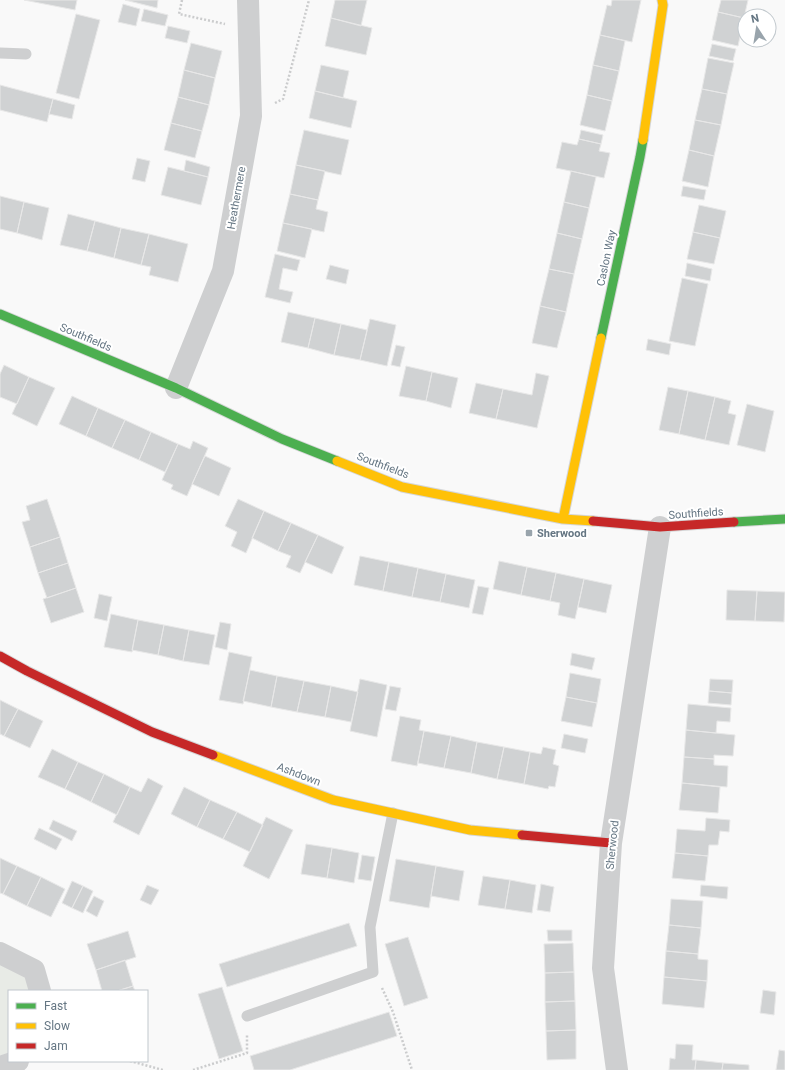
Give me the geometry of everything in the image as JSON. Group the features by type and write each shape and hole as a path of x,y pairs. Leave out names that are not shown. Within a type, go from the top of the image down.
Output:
{"street":[{"name":"Heathermere","path":"176,388 223,272 251,116 248,0"},
{"name":"Caslon Way","path":"563,519 640,157 663,5 662,0"},
{"name":"Southfields","path":"0,314 176,388 282,439 402,487 563,519 660,527 785,519"},
{"name":"Sherwood","path":"617,1070 604,968 610,843 660,527"},
{"name":"Ashdown","path":"0,656 27,671 152,732 333,800 470,830 610,843"},
{"path":"0,953 34,970 40,990"},
{"path":"0,1067 15,1062"}],"lane":[{"path":"0,53 26,54"},
{"path":"247,1016 374,972 370,927 393,813"}],"path":[{"path":"182,0 178,14 249,30"},
{"path":"251,116 283,98 309,0"},
{"path":"374,972 393,1012 412,1070"},
{"path":"193,1070 247,1053 247,1016"},
{"path":"134,1062 163,1070"}],"shaded area":[{"path":"0,955 23,965 37,990 8,990 8,1053 0,1056"}],"building":[{"path":"24,0 77,0 75,10"},
{"path":"125,0 158,0 157,8"},
{"path":"335,0 367,0 361,26 331,18"},
{"path":"612,0 641,0 632,42 600,35 607,5 611,6"},
{"path":"721,0 748,0 746,8 737,8 737,16 718,12"},
{"path":"123,4 140,9 136,26 118,22"},
{"path":"144,9 168,15 165,26 141,21"},
{"path":"718,12 737,16 737,46 712,40"},
{"path":"76,14 100,20 79,99 56,93"},
{"path":"331,18 372,28 366,55 325,46"},
{"path":"168,26 190,31 187,43 165,38"},
{"path":"600,35 625,41 619,71 593,65"},
{"path":"191,43 222,51 215,78 184,70"},
{"path":"712,44 736,49 733,61 709,56"},
{"path":"708,58 734,63 727,94 702,89"},
{"path":"321,65 349,71 343,98 315,91"},
{"path":"593,65 619,71 612,101 587,95"},
{"path":"184,70 215,78 209,105 178,97"},
{"path":"0,85 53,99 47,122 0,110"},
{"path":"702,89 727,94 721,125 695,120"},
{"path":"315,91 357,101 351,128 309,118"},
{"path":"587,95 612,101 605,131 580,125"},
{"path":"178,97 209,105 202,131 171,123"},
{"path":"53,99 75,105 72,119 49,114"},
{"path":"695,120 721,125 714,156 689,150"},
{"path":"171,123 202,131 195,158 164,150"},
{"path":"304,130 349,140 341,175 296,165"},
{"path":"581,130 603,135 601,144 579,139"},
{"path":"579,139 601,144 599,151 610,153 604,178 556,168 562,142 577,145"},
{"path":"689,150 714,156 708,187 682,181"},
{"path":"137,158 150,161 145,182 132,179"},
{"path":"186,160 210,167 208,177 184,171"},
{"path":"296,165 325,171 318,200 290,194"},
{"path":"168,167 208,177 201,205 161,195"},
{"path":"571,171 596,177 589,208 564,202"},
{"path":"683,186 706,190 704,200 681,196"},
{"path":"290,194 318,200 316,209 328,212 324,232 283,223"},
{"path":"0,196 24,202 17,233 0,229"},
{"path":"24,202 49,208 42,240 17,233"},
{"path":"564,202 589,208 582,239 557,233"},
{"path":"699,205 726,211 720,238 693,232"},
{"path":"68,214 95,221 87,251 60,245"},
{"path":"95,221 121,228 114,258 87,251"},
{"path":"283,223 312,229 305,258 277,251"},
{"path":"121,228 149,234 141,265 114,258"},
{"path":"693,232 720,238 714,264 687,259"},
{"path":"557,233 582,239 574,274 549,269"},
{"path":"149,234 188,244 178,282 149,275 151,267 141,265"},
{"path":"275,254 300,260 297,271 283,268 279,289 293,292 290,303 265,297"},
{"path":"687,263 712,269 710,281 685,276"},
{"path":"330,265 349,270 346,284 326,279"},
{"path":"549,269 574,274 566,312 540,306"},
{"path":"682,278 708,284 695,346 669,341"},
{"path":"540,306 566,312 557,348 532,343"},
{"path":"288,312 315,318 308,348 281,342"},
{"path":"315,318 341,324 334,355 308,348"},
{"path":"370,319 396,325 387,366 360,360"},
{"path":"341,324 367,330 360,360 334,355"},
{"path":"648,339 671,344 669,355 646,350"},
{"path":"396,345 405,347 400,367 391,365"},
{"path":"4,365 29,377 17,404 0,397 0,374"},
{"path":"406,366 432,372 426,401 399,396"},
{"path":"432,372 458,378 451,408 426,401"},
{"path":"536,373 549,376 537,428 496,419 503,389 532,395"},
{"path":"29,377 55,388 37,426 12,414"},
{"path":"476,383 503,389 496,419 469,413"},
{"path":"668,387 688,391 679,434 659,430"},
{"path":"688,391 715,397 705,440 679,434"},
{"path":"72,396 98,408 86,436 59,424"},
{"path":"715,397 731,401 728,413 736,415 729,445 705,440"},
{"path":"747,404 774,411 765,452 737,445"},
{"path":"98,408 125,420 112,448 86,436"},
{"path":"125,420 151,432 139,460 112,448"},
{"path":"151,432 178,444 165,472 139,460"},
{"path":"193,441 208,448 187,496 171,489 173,485 162,480 178,444 190,449"},
{"path":"205,456 231,468 219,496 192,484"},
{"path":"47,499 60,537 30,547 22,522 30,520 26,506"},
{"path":"238,499 264,511 246,553 231,546 237,532 225,526"},
{"path":"264,511 291,523 278,551 252,538"},
{"path":"291,523 318,535 300,573 286,567 291,556 278,551"},
{"path":"318,535 344,547 332,574 305,562"},
{"path":"60,537 68,563 38,573 30,547"},
{"path":"360,556 389,562 383,591 354,585"},
{"path":"499,561 527,567 521,595 493,589"},
{"path":"389,562 418,568 412,597 383,591"},
{"path":"68,563 76,588 47,598 38,573"},
{"path":"527,567 556,573 550,601 521,595"},
{"path":"418,568 446,574 440,602 412,597"},
{"path":"556,573 584,579 575,619 558,615 560,603 550,601"},
{"path":"446,574 475,580 469,608 440,602"},
{"path":"584,579 612,585 606,613 578,607"},
{"path":"478,586 489,588 483,615 472,613"},
{"path":"76,588 84,612 51,623 43,599"},
{"path":"727,590 757,591 755,621 726,620"},
{"path":"757,591 785,592 784,622 755,621"},
{"path":"99,594 112,597 107,621 94,618"},
{"path":"111,614 138,620 132,652 104,647"},
{"path":"138,620 164,625 158,655 132,650"},
{"path":"220,622 231,624 227,650 215,647"},
{"path":"164,625 189,630 183,661 158,655"},
{"path":"189,630 215,635 209,665 183,661"},
{"path":"229,652 252,657 243,704 219,700"},
{"path":"572,653 595,658 592,670 570,665"},
{"path":"250,670 277,676 271,707 243,701"},
{"path":"570,673 601,679 597,703 566,697"},
{"path":"277,676 304,681 297,712 271,707"},
{"path":"360,679 387,685 377,737 350,731"},
{"path":"710,679 733,680 732,693 709,691"},
{"path":"304,681 331,686 325,717 297,712"},
{"path":"331,686 358,692 351,722 325,717"},
{"path":"390,686 401,688 396,711 385,709"},
{"path":"709,691 732,693 731,705 708,703"},
{"path":"566,697 597,703 592,727 561,721"},
{"path":"0,700 18,709 4,736 0,734"},
{"path":"688,704 731,708 730,722 717,721 716,733 686,730"},
{"path":"18,709 43,721 30,748 4,736"},
{"path":"400,716 421,720 419,730 424,731 417,766 391,761"},
{"path":"686,730 735,735 733,756 714,755 714,759 684,757"},
{"path":"424,731 451,736 444,768 418,763"},
{"path":"564,734 588,739 585,753 561,748"},
{"path":"451,736 477,742 471,773 444,768"},
{"path":"477,742 504,747 497,779 471,773"},
{"path":"504,747 530,752 524,784 497,779"},
{"path":"543,747 556,750 553,764 559,766 555,787 549,786 548,789 524,784 530,752 541,754"},
{"path":"52,749 78,762 65,789 38,777"},
{"path":"684,757 714,759 714,765 728,766 727,787 682,783"},
{"path":"78,762 104,774 91,802 65,789"},
{"path":"104,774 130,787 117,815 91,802"},
{"path":"148,778 163,786 139,835 113,822 130,787 141,792"},
{"path":"682,783 720,787 718,813 679,810"},
{"path":"184,787 210,800 197,827 171,814"},
{"path":"210,800 237,812 223,839 197,827"},
{"path":"237,812 263,825 250,852 223,839"},
{"path":"266,817 293,830 269,879 243,866"},
{"path":"706,818 730,820 729,832 720,831 718,845 709,845 708,856 675,853 677,829 705,831"},
{"path":"53,820 77,831 72,841 49,829"},
{"path":"39,828 62,839 56,850 34,839"},
{"path":"306,844 332,848 327,878 301,874"},
{"path":"332,848 359,853 354,883 327,878"},
{"path":"675,853 708,856 705,881 672,878"},
{"path":"362,855 375,857 371,881 358,879"},
{"path":"0,858 17,866 3,894 0,893"},
{"path":"396,859 436,866 429,908 389,901"},
{"path":"17,866 41,877 27,906 3,894"},
{"path":"436,866 464,871 459,901 431,896"},
{"path":"483,876 510,880 505,909 478,905"},
{"path":"41,877 65,889 51,917 27,906"},
{"path":"510,880 536,885 532,913 505,909"},
{"path":"72,881 83,886 72,908 62,903"},
{"path":"541,884 554,887 550,912 537,910"},
{"path":"147,885 159,890 151,905 140,900"},
{"path":"701,885 728,887 727,899 700,896"},
{"path":"83,886 93,891 83,913 72,908"},
{"path":"94,896 104,901 97,917 86,911"},
{"path":"671,899 703,901 701,928 669,925"},
{"path":"349,923 357,946 227,987 219,964"},
{"path":"669,925 701,928 698,954 666,951"},
{"path":"547,930 572,930 572,941 548,941"},
{"path":"128,931 136,957 96,970 87,944"},
{"path":"408,937 428,998 404,1006 385,944"},
{"path":"573,943 574,972 545,973 544,944"},
{"path":"666,951 698,954 698,959 708,960 707,981 664,977"},
{"path":"125,960 133,986 120,990 102,990 96,970"},
{"path":"574,972 575,1001 545,1002 545,973"},
{"path":"664,977 707,981 704,1008 662,1004"},
{"path":"133,986 135,990 120,990"},
{"path":"222,987 243,1051 219,1059 198,994"},
{"path":"763,990 776,992 774,1015 760,1013"},
{"path":"575,1001 576,1030 546,1031 545,1002"},
{"path":"389,1012 397,1036 290,1070 254,1070 250,1056"},
{"path":"576,1030 576,1059 547,1060 546,1031"},
{"path":"676,1044 693,1045 692,1060 696,1060 695,1070 669,1070 670,1058 675,1059"},
{"path":"779,1050 785,1051 785,1070 776,1070"},
{"path":"696,1060 723,1063 722,1070 695,1070"},
{"path":"723,1063 749,1065 749,1070 722,1070"}],"traffic: fast":[{"path":"601,338 643,140"},
{"path":"0,314 176,388 282,439 337,461"},
{"path":"734,522 785,519"}],"traffic: slow":[{"path":"643,140 663,5 662,0"},
{"path":"563,519 601,338"},
{"path":"337,461 402,487 563,519 593,521"},
{"path":"213,755 333,800 470,830 522,835"}],"traffic: jam":[{"path":"593,521 660,527 734,522"},
{"path":"0,656 27,671 152,732 213,755"},
{"path":"522,835 611,843"}],"place":[{"name":"Sherwood","path":"529,533"}]}
